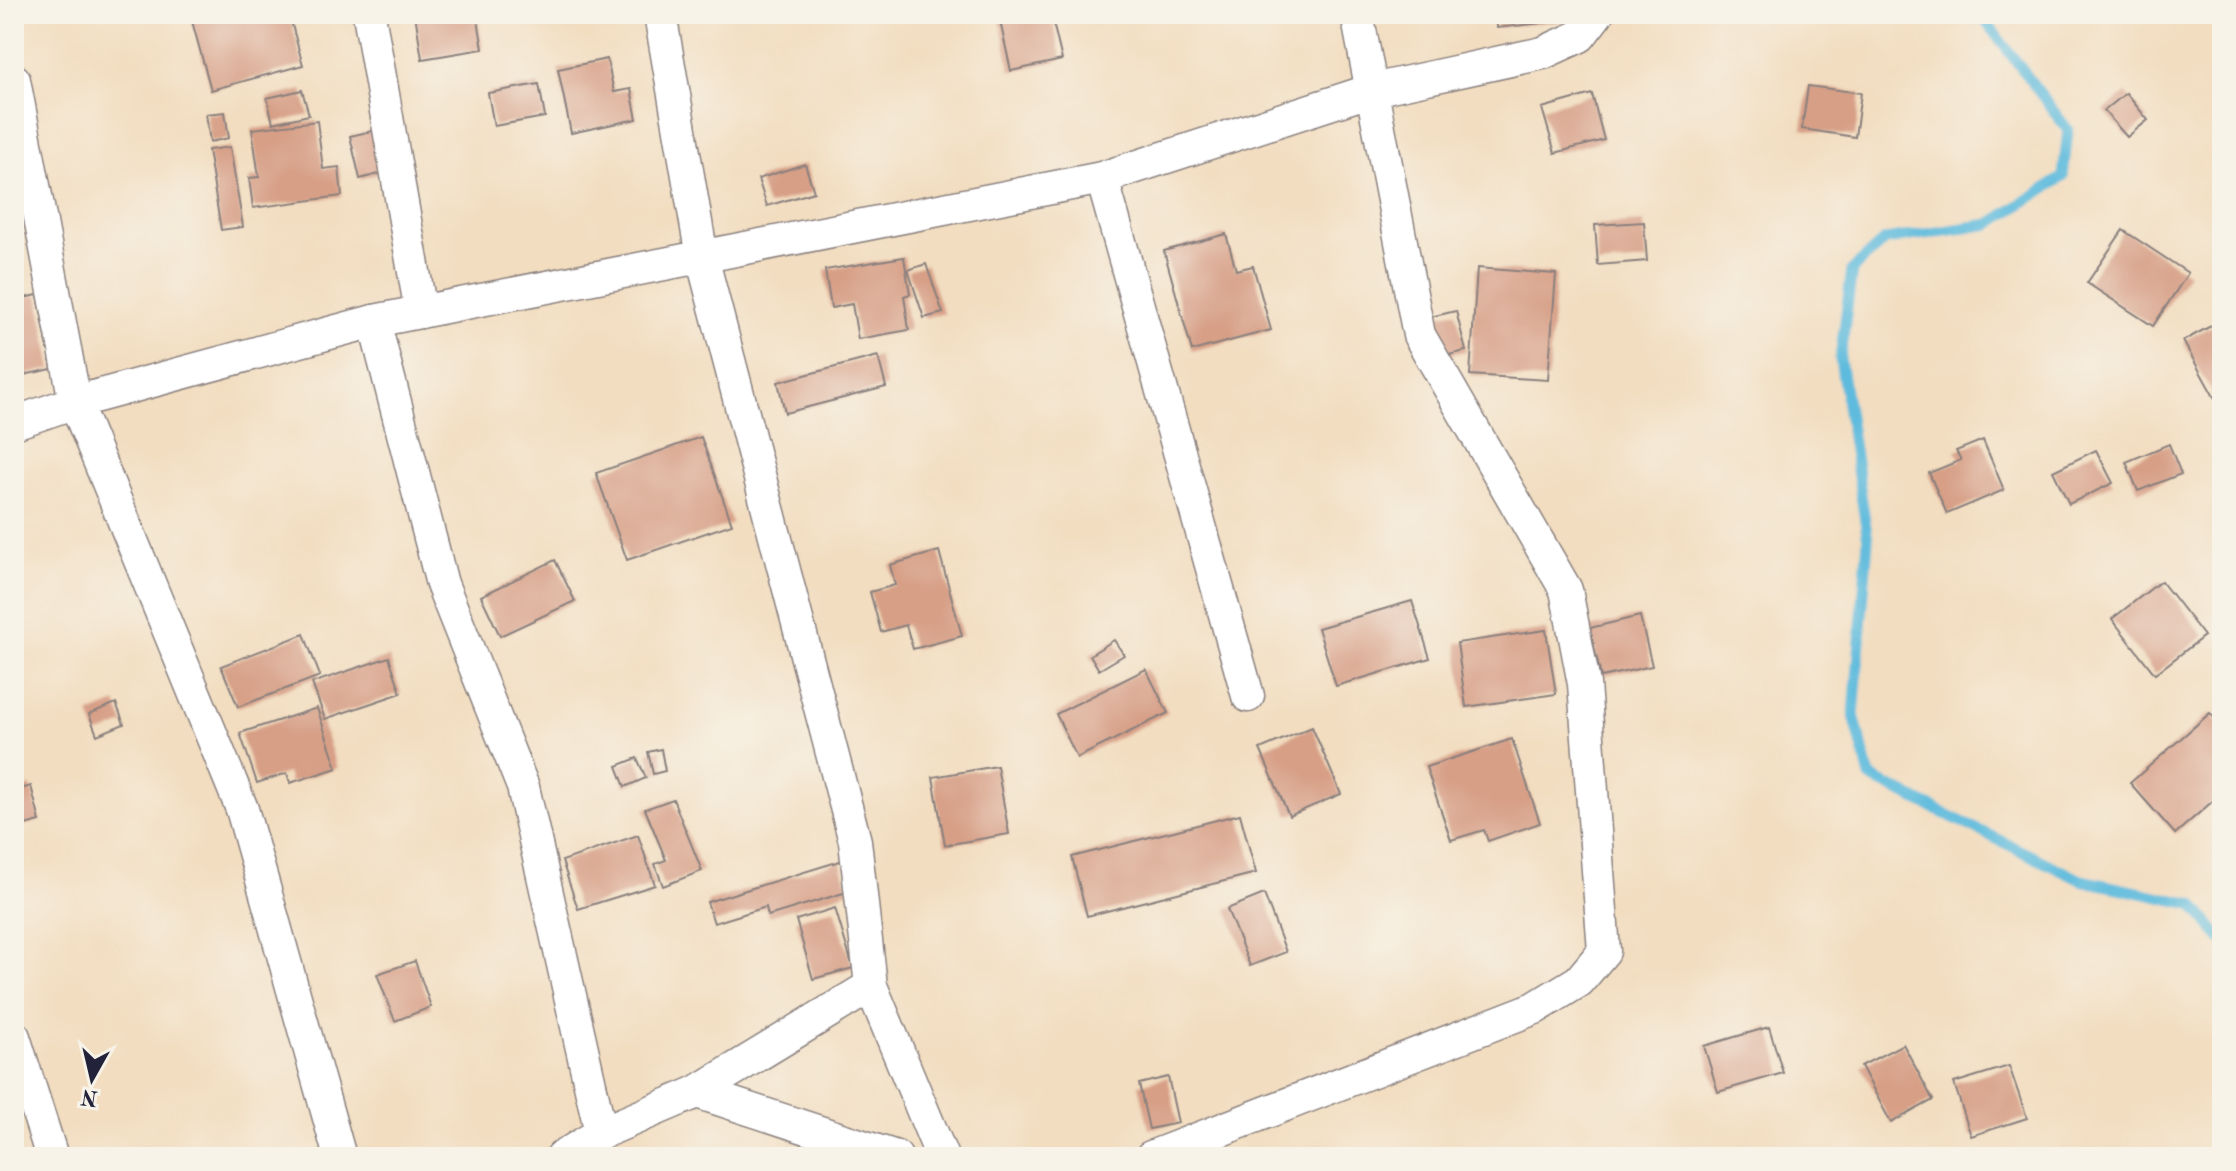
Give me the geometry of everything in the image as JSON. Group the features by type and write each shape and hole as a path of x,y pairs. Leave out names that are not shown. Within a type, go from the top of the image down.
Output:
{"street":[{"path":"369,14 421,312"},
{"path":"660,14 702,257 855,841 871,986 942,1157"},
{"path":"1151,1157 1535,1008 1579,981 1604,951 1584,684 1566,590 1419,335 1357,14"},
{"path":"14,423 75,402 374,321 1102,178 1372,90 1543,53 1580,36 1597,14"},
{"path":"14,80 75,402 242,809 340,1157"},
{"path":"1102,178 1248,696"},
{"path":"374,321 442,584 523,787 601,1133"},
{"path":"562,1157 601,1133 697,1092 871,986"},
{"path":"14,1037 25,1108 52,1157"},
{"path":"697,1092 896,1157"}],"building":[{"path":"190,14 289,14 303,65 211,90"},
{"path":"415,14 477,14 483,49 422,59"},
{"path":"1051,14 1062,60 1011,71 1000,21"},
{"path":"1496,14 1559,14 1560,21 1497,28"},
{"path":"607,59 614,92 631,89 637,119 571,133 558,69"},
{"path":"539,84 545,117 494,126 488,93"},
{"path":"1808,86 1861,93 1855,137 1802,129"},
{"path":"302,90 309,115 273,123 267,98"},
{"path":"2126,93 2148,120 2127,137 2104,111"},
{"path":"1592,94 1604,140 1555,153 1542,108"},
{"path":"225,112 229,138 210,142 206,114"},
{"path":"317,121 323,169 339,167 342,196 253,208 249,178 259,177 252,129"},
{"path":"381,129 390,171 360,179 350,136"},
{"path":"230,147 243,227 221,230 208,150"},
{"path":"805,164 814,192 767,206 758,179"},
{"path":"14,222 23,256 14,258"},
{"path":"1644,222 1647,261 1598,265 1595,225"},
{"path":"2123,230 2188,273 2153,326 2087,283"},
{"path":"1226,234 1236,270 1253,266 1271,330 1192,351 1164,251"},
{"path":"904,257 910,294 904,296 909,330 858,339 852,304 831,308 825,270"},
{"path":"926,264 943,313 924,318 908,270"},
{"path":"1477,268 1556,274 1548,380 1470,375"},
{"path":"38,295 52,369 14,377 14,300"},
{"path":"1456,311 1466,351 1440,357 1430,317"},
{"path":"2222,320 2222,402 2218,404 2183,341"},
{"path":"878,356 886,387 785,413 778,382"},
{"path":"701,437 732,524 627,560 596,473"},
{"path":"1983,440 2004,490 1947,514 1929,473 1961,460 1956,451"},
{"path":"2169,444 2181,474 2138,491 2126,462"},
{"path":"2096,450 2113,483 2069,504 2053,471"},
{"path":"939,551 962,636 913,649 906,625 881,632 870,592 895,585 890,565"},
{"path":"555,560 575,601 500,636 481,596"},
{"path":"2161,581 2204,636 2155,674 2112,619"},
{"path":"1412,601 1430,658 1336,686 1318,628"},
{"path":"1640,616 1652,666 1601,677 1590,628"},
{"path":"1546,630 1556,694 1466,707 1457,643"},
{"path":"304,634 320,676 238,707 221,666"},
{"path":"1114,640 1124,655 1099,670 1090,655"},
{"path":"389,657 401,693 325,719 312,683"},
{"path":"1146,669 1168,713 1077,758 1056,714"},
{"path":"116,703 124,724 97,735 89,714"},
{"path":"317,708 337,768 290,783 287,773 257,783 240,733"},
{"path":"2210,713 2222,726 2222,793 2175,834 2130,783"},
{"path":"1312,727 1341,794 1289,816 1260,749"},
{"path":"1512,739 1540,823 1488,841 1484,830 1451,840 1426,767"},
{"path":"661,749 665,771 653,774 648,752"},
{"path":"637,758 646,778 625,787 617,766"},
{"path":"997,766 1009,834 945,845 933,777"},
{"path":"31,786 40,821 14,828 14,791"},
{"path":"673,799 702,871 663,886 655,864 666,860 645,809"},
{"path":"1240,814 1256,873 1087,916 1072,857"},
{"path":"638,835 655,885 578,909 562,861"},
{"path":"840,861 850,891 768,916 766,907 714,923 707,902"},
{"path":"1264,894 1286,952 1250,966 1227,909"},
{"path":"835,908 853,968 813,979 796,920"},
{"path":"415,961 431,1007 395,1021 377,974"},
{"path":"1769,1027 1783,1073 1718,1092 1704,1046"},
{"path":"1903,1044 1933,1100 1891,1123 1861,1066"},
{"path":"2009,1066 2027,1118 1971,1136 1954,1083"},
{"path":"1168,1077 1178,1123 1149,1129 1139,1084"}],"waterway":[{"path":"1980,14 2068,130 2063,177 1990,224 1885,240 1852,270 1840,359 1868,540 1854,715 1870,777 2081,880 2193,904 2222,940"}]}
